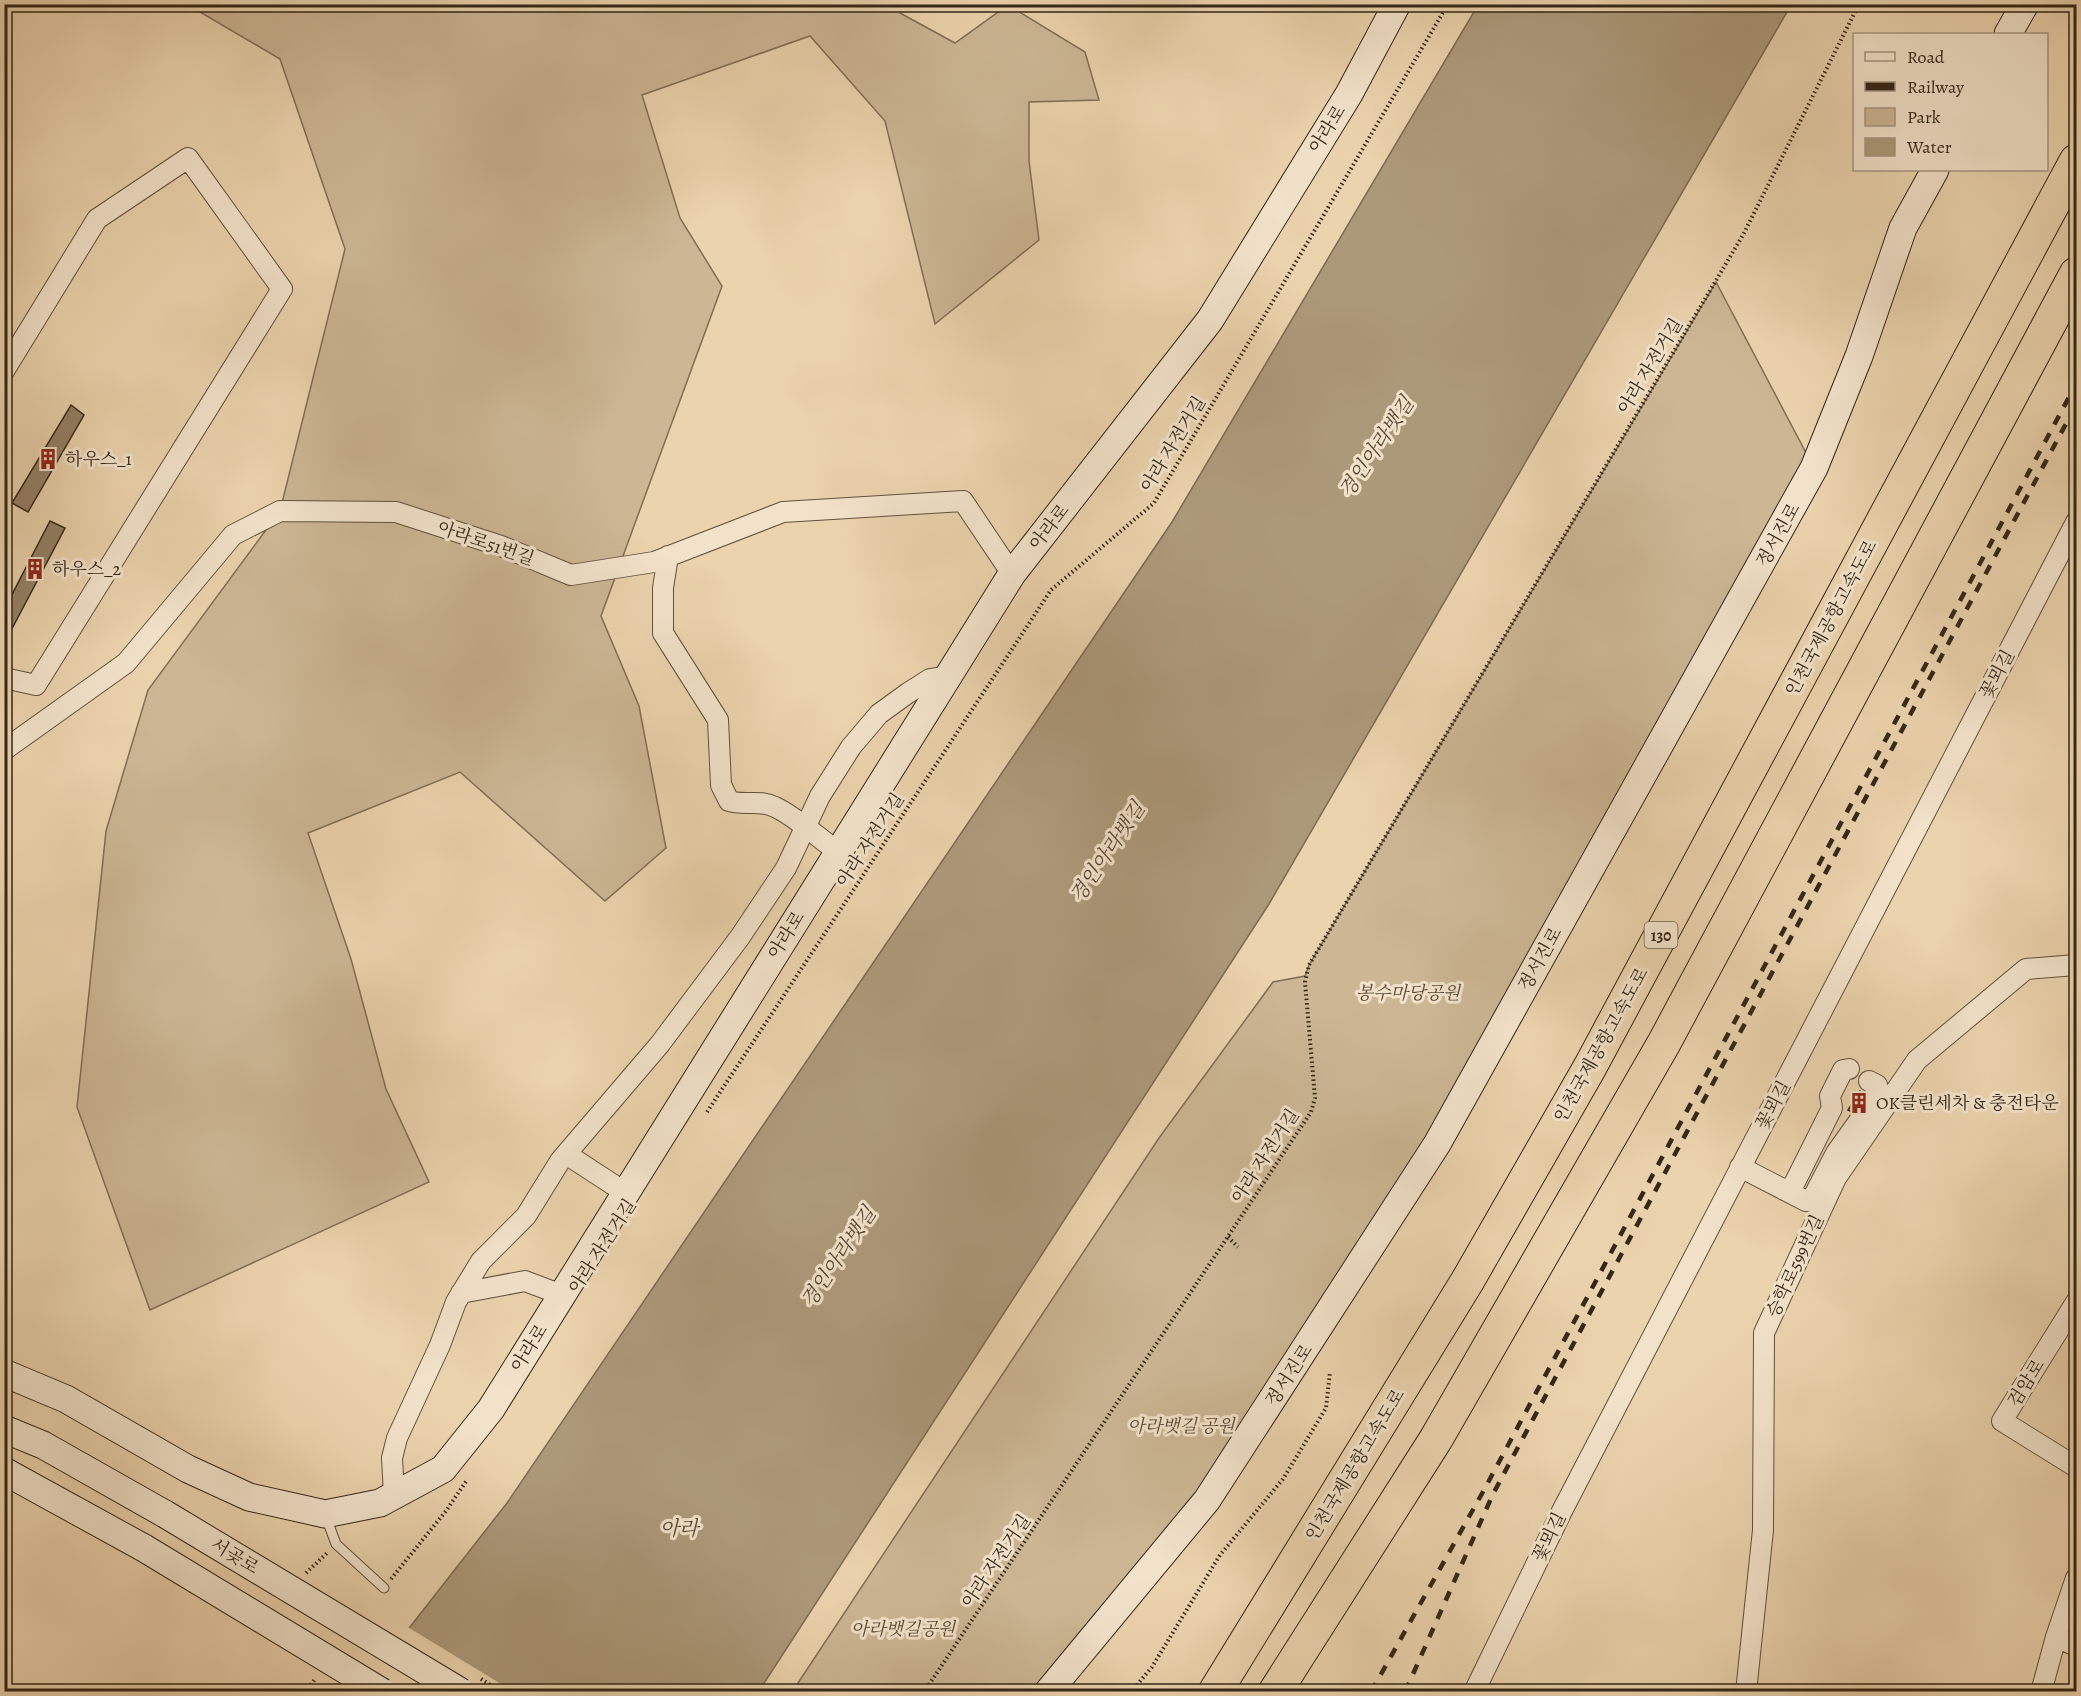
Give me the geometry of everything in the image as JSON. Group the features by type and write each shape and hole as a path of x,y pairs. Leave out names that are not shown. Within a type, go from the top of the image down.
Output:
{"highway":[{"name":"인천국제공항고속도로","path":"1215,1692 1468,1281 1590,1067 2076,161"},
{"path":"1275,1692 1436,1439 1664,1043 2076,274"}],"main road":[{"name":"아라로","path":"4,1373 66,1399 188,1469 249,1497 325,1514 380,1503 443,1469 491,1408 1012,574 1210,320 1349,94 1397,4"},
{"path":"2009,33 2025,4"},
{"name":"정서진로","path":"1048,1692 1207,1500 1437,1144 1814,468 1859,356 1903,228 1934,171"},
{"name":"서곶로","path":"4,1429 43,1445 165,1514 460,1692"},
{"path":"4,1472 144,1548 382,1692"}],"street":[{"path":"4,370 97,219 188,158 282,289 36,685 4,678"},
{"name":"아라로51번길","path":"4,750 126,663 233,535 280,511 396,512 501,546 571,574 654,562 783,512 963,501 1012,574"},
{"name":"꽃뫼길","path":"1474,1692 1562,1511 2076,522"},
{"path":"668,556 663,588 663,633 718,720 721,786 729,801 740,805 756,801 777,807 838,852"},
{"path":"394,1495 392,1458 397,1438 461,1293 481,1262 526,1216 566,1154 660,1044 740,937 786,868 820,796 851,747 879,714 930,679 948,676"},
{"name":"승학로599번길","path":"1746,1692 1763,1530 1764,1333 1836,1178 1917,1060 2026,969 2076,965"},
{"path":"1784,1190 1793,1186 1832,1108 1830,1096 1844,1070 1849,1069"},
{"path":"1740,1167 1806,1201 1814,1198 1836,1153 1879,1093 1877,1085 1869,1081"},
{"path":"566,1154 626,1193"},
{"path":"461,1293 525,1281 562,1295"},
{"name":"검암로","path":"2076,1302 2002,1421 2076,1467"},
{"path":"2042,1692 2056,1637 2076,1578"},
{"path":"2056,1637 2076,1646"}],"lane":[{"path":"325,1514 336,1544 384,1588"}],"path":[{"name":"아라 자전거길","path":"705,1114 1051,590 1154,503 1448,4"},
{"name":"아라 자전거길","path":"924,1692 1314,1105 1305,982 1310,965 1743,235 1859,4"},
{"path":"1228,1237 1239,1247"},
{"path":"1131,1692 1152,1666 1220,1555 1283,1479 1326,1408 1330,1372"},
{"path":"384,1588 446,1511 472,1472"},
{"path":"305,1692 320,1673"}],"green space":[{"path":"901,4 900,13 955,43 1008,5 1085,52 1099,100 1029,102 1029,161 1039,240 935,324 885,121 810,36 642,95 680,218 722,286 601,616 639,706 666,848 605,901 460,772 308,833 351,959 386,1089 429,1182 150,1310 77,1107 106,831 148,690 280,511 345,249 280,59 188,5"},
{"path":"1716,282 1814,468 1437,1144 1207,1500 1048,1691 792,1692 1159,1138 1273,982 1305,976 1309,965"}],"water":[{"name":"아라","path":"1478,5 1791,5 1269,904 759,1691 359,1692 507,1503 1172,522"}],"pier":[{"path":"406,1626 514,1692 356,1692"}],"building":[{"name":"하우스_1","path":"71,405 84,415 28,512 12,503"},
{"name":"하우스_2","path":"50,521 65,528 5,642 4,610"},
{"name":"OK클린세차 & 충전타운","path":"1860,1091 1869,1097 1857,1115 1848,1110"}],"railway":[{"path":"1371,1692 1484,1490 2076,384"},
{"path":"1405,1692 1493,1494 2076,405"}],"place":[{"name":"하우스_1","path":"48,459"},
{"name":"하우스_2","path":"35,569"},
{"name":"OK클린세차 & 충전타운","path":"1859,1103"}],"water label":[{"name":"경인아라뱃길","path":"1376,447"},
{"name":"경인아라뱃길","path":"1107,852"},
{"name":"경인아라뱃길","path":"838,1257"}],"park label":[{"name":"봉수마당공원","path":"1408,993"},
{"name":"아라뱃길 공원","path":"1181,1426"},
{"name":"아라뱃길공원","path":"903,1629"}]}
